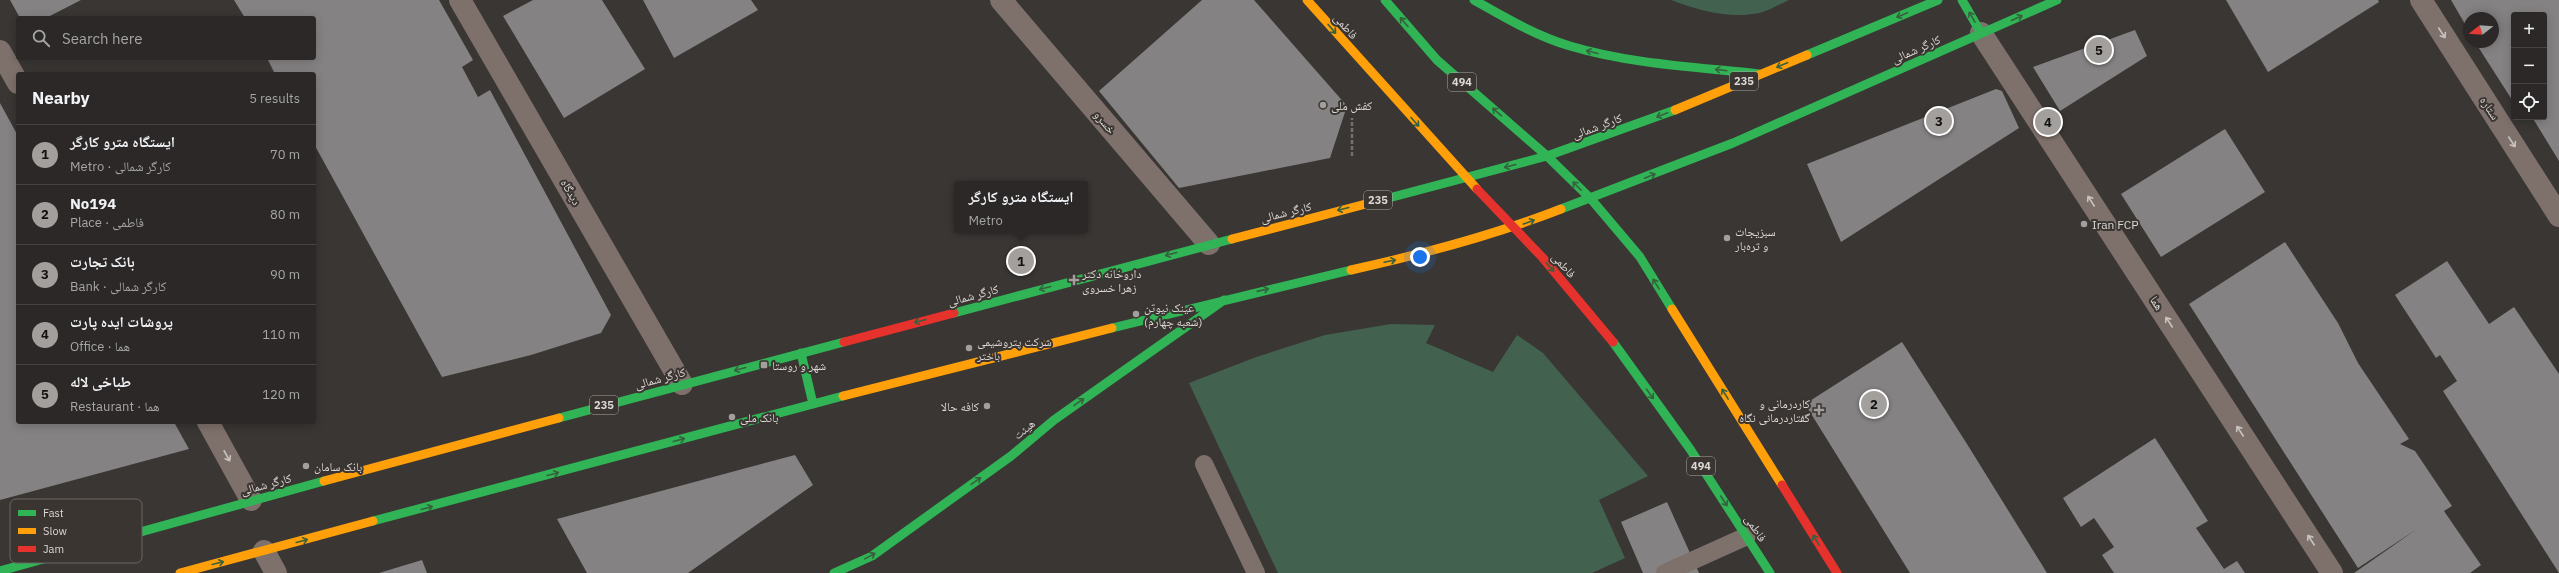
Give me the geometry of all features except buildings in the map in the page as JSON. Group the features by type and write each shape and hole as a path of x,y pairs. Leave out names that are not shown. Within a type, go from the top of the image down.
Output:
{"main road":[{"name":"فاطمی","path":"1307,0 1466,178 1572,292 1608,336 1690,449 1770,573"},
{"name":"494","path":"1385,0 1437,60 1547,156 1591,199 1640,257 1837,573"},
{"path":"1474,0 1518,24 1569,46 1622,58 1760,74"},
{"name":"کارگر شمالی","path":"142,531 682,384 1547,156 1663,115 1938,0"},
{"path":"1962,0 1981,33"},
{"name":"کارگر شمالی","path":"180,573 813,404 1225,299 1441,250 1513,228 1733,143 2057,0"},
{"name":"هیئت","path":"834,573 872,556 1011,456 1054,420 1225,299"},
{"path":"801,353 813,404"},
{"name":"کارگر شمالی","path":"0,571 28,563"}],"street":[{"name":"دیدگاه","path":"460,0 682,384"},
{"name":"خسرو","path":"1001,0 1209,244"},
{"name":"ستاره","path":"2421,0 2559,216"},
{"name":"هما","path":"1981,33 2332,573"},
{"path":"0,51 16,79"},
{"path":"209,424 251,500"},
{"path":"264,551 276,573"}],"lane":[{"path":"1204,464 1256,573"},
{"path":"1666,573 1747,536"}],"path":[{"path":"1352,118 1352,156"}],"green space":[{"path":"1671,0 1789,0 1763,12 1728,15 1693,8"},
{"path":"1391,324 1435,325 1426,343 1493,372 1517,335 1543,353 1648,476 1599,500 1625,558 1592,573 1278,573 1189,383 1256,357 1325,335"}],"traffic: fast":[{"path":"1385,0 1437,60 1547,156 1591,199 1640,257 1672,309"},
{"path":"1474,0 1520,26 1545,37 1593,52 1640,61 1759,74"},
{"path":"1807,55 1938,0"},
{"path":"1962,0 1981,33"},
{"path":"1561,209 1733,143 2057,0"},
{"path":"1385,199 1547,156 1675,110"},
{"path":"954,313 1232,239"},
{"path":"1112,328 1351,270"},
{"path":"834,573 872,556 1011,456 1054,420 1224,300"},
{"path":"559,418 844,342"},
{"path":"1613,342 1690,449 1770,573"},
{"path":"801,353 813,404"},
{"path":"373,521 843,396"},
{"path":"142,532 324,481"},
{"path":"0,571 29,563"}],"traffic: slow":[{"path":"1307,0 1477,189"},
{"path":"1675,110 1807,55"},
{"path":"1232,239 1385,199"},
{"path":"1351,270 1457,244 1509,228 1561,209"},
{"path":"1672,309 1782,485"},
{"path":"843,396 1112,328"},
{"path":"324,481 559,418"},
{"path":"180,573 373,521"}],"traffic: jam":[{"path":"1477,189 1542,257 1613,342"},
{"path":"844,342 954,313"},
{"path":"1782,485 1837,573"}],"place":[{"name":"طباخی لاله","path":"2099,50"},
{"name":"کفش ملی","path":"1323,105"},
{"name":"بانک تجارت","path":"1939,121"},
{"name":"پروشات ایده پارت","path":"2048,122"},
{"name":"Iran FCP","path":"2084,224"},
{"name":"سبزیجات و تره‌بار","path":"1727,238"},
{"name":"ایستگاه مترو کارگر","path":"1021,261"},
{"name":"داروخانه دکتر زهرا خسروی","path":"1074,280"},
{"name":"عینک نیوتن (شعبه چهارم)","path":"1136,314"},
{"name":"شرکت پتروشیمی باختر","path":"969,348"},
{"name":"شهر و روستا","path":"764,365"},
{"name":"No194","path":"1874,404"},
{"name":"کافه حالا","path":"987,406"},
{"name":"کاردرمانی و گفتاردرمانی نگاه","path":"1819,410"},
{"name":"بانک ملی","path":"732,417"},
{"name":"بانک سامان","path":"306,466"}]}
